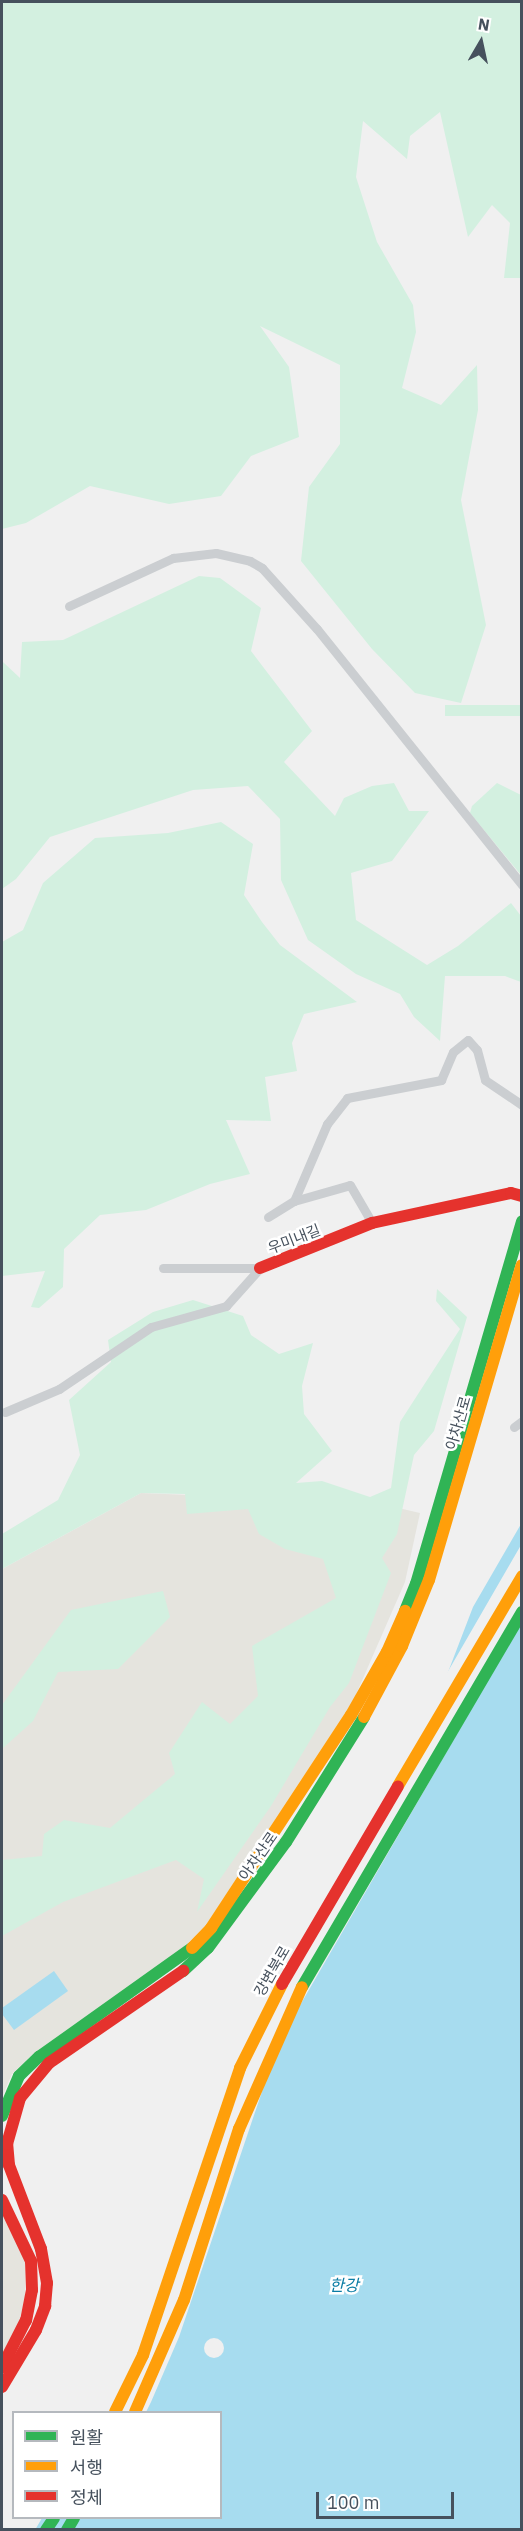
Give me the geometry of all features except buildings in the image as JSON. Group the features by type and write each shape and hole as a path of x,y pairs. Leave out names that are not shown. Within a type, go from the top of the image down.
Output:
{"main road":[{"name":"우미내길","path":"260,1268 372,1223 511,1193 522,1196"},
{"name":"아차산로","path":"2,2116 19,2076 39,2057 185,1955 211,1928 351,1715 387,1652 416,1584 522,1221"},
{"name":"아차산로","path":"2,2387 36,2330 45,2306 47,2283 41,2249 17,2194 9,2165 7,2144 20,2098 63,2052 191,1965 261,1878 356,1731 402,1646 429,1580 522,1265"},
{"name":"강변북로","path":"115,2411 155,2322 240,2068 267,2009 522,1576"},
{"path":"135,2411 184,2300 259,2075 289,2008 522,1612"},
{"path":"2,2200 24,2241 31,2261 32,2290 26,2320 2,2367"}],"street":[{"path":"69,606 173,558 216,553 250,561 262,568 316,630 522,885"},
{"path":"294,1201 327,1124 347,1098 441,1080 453,1052 468,1040 477,1050 485,1080 522,1105"},
{"path":"268,1217 294,1201 350,1185 372,1223"},
{"path":"163,1268 260,1268"},
{"name":"우미내길","path":"5,1412 59,1389 151,1327 226,1306 260,1268"}],"shaded area":[{"path":"141,1493 377,1503 420,1513 405,1582 354,1699 206,1925 181,1950 34,2053 12,2074 2,2097 2,1569"},
{"path":"2,2211 25,2260 25,2300 16,2332 2,2354"}],"green space":[{"path":"2,2 521,2 521,278 504,278 510,223 492,205 468,237 440,112 410,136 407,159 363,121 356,177 377,242 413,305 416,332 402,388 441,405 477,365 478,410 461,500 486,625 461,703 415,693 372,649 301,561 309,487 340,444 340,365 260,326 289,367 299,437 251,456 221,496 169,504 90,486 26,523 2,529"},
{"path":"199,576 220,578 261,608 251,651 312,731 284,762 335,816 344,798 372,786 394,783 409,811 429,811 392,861 351,873 356,920 427,965 458,946 511,903 521,916 521,982 505,976 445,976 440,1041 414,1017 400,994 356,974 308,940 281,880 280,819 248,786 193,790 50,837 16,879 2,889 2,619 3,662 20,678 22,642 63,640"},
{"path":"445,705 521,705 521,716 445,716"},
{"path":"497,783 521,795 521,875 470,813 472,806"},
{"path":"221,822 253,844 244,895 262,922 280,945 357,1002 304,1014 292,1043 297,1071 265,1077 271,1121 226,1120 250,1174 210,1184 146,1210 100,1215 64,1249 63,1287 39,1308 31,1307 45,1271 2,1276 2,942 23,930 43,883 95,838 168,833"},
{"path":"437,1289 467,1317 434,1431 414,1455 397,1534 382,1558 391,1573 349,1683 330,1707 271,1806 197,1912 204,1879 176,1860 63,1902 2,1936 2,1860 42,1856 44,1834 64,1820 110,1828 175,1774 169,1753 202,1702 230,1724 258,1696 252,1646 336,1598 323,1559 285,1549 259,1534 248,1509 187,1514 185,1494 141,1493 2,1569 2,1534 58,1500 80,1455 69,1400 111,1362 108,1340 153,1312 193,1300 243,1316 251,1335 279,1354 313,1343 302,1386 304,1414 332,1451 296,1483 322,1481 370,1497 391,1488 400,1422 460,1329 436,1301"},
{"path":"163,1591 170,1617 118,1669 58,1672 33,1721 2,1749 2,1705 71,1610"}],"water":[{"name":"한강","path":"521,1524 521,2529 35,2530 41,2519 222,2519 222,2411 102,2411 440,1693 473,1607"},
{"path":"54,1971 68,1991 14,2030 2,2014 2,2008"}],"pier":[{"path":"521,1545 521,1623 299,2007 271,2065 179,2337 151,2402 146,2411 99,2411 130,2347 202,2140 264,1990"},
{"path":"214,2338 221,2341 224,2348 221,2355 214,2358 207,2355 204,2348 207,2341"}],"traffic: fast":[{"path":"405,1611 416,1584 522,1221"},
{"path":"302,1987 522,1612"},
{"path":"183,1971 208,1948 286,1842 364,1717"},
{"path":"2,2116 19,2076 39,2057 192,1948"},
{"path":"46,2530 53,2519"},
{"path":"67,2530 73,2519"}],"traffic: slow":[{"path":"364,1717 402,1646 429,1580 522,1265"},
{"path":"398,1786 522,1576"},
{"path":"192,1948 211,1928 351,1715 387,1652 405,1611"},
{"path":"115,2411 143,2355 240,2068 282,1984"},
{"path":"135,2411 184,2300 239,2129 302,1987"}],"traffic: jam":[{"path":"260,1268 372,1223 511,1193 522,1196"},
{"path":"282,1984 398,1786"},
{"path":"2,2387 36,2330 45,2306 47,2283 41,2249 9,2165 7,2144 20,2098 49,2063 183,1971"},
{"path":"2,2200 31,2261 32,2290 26,2320 2,2367"}]}
